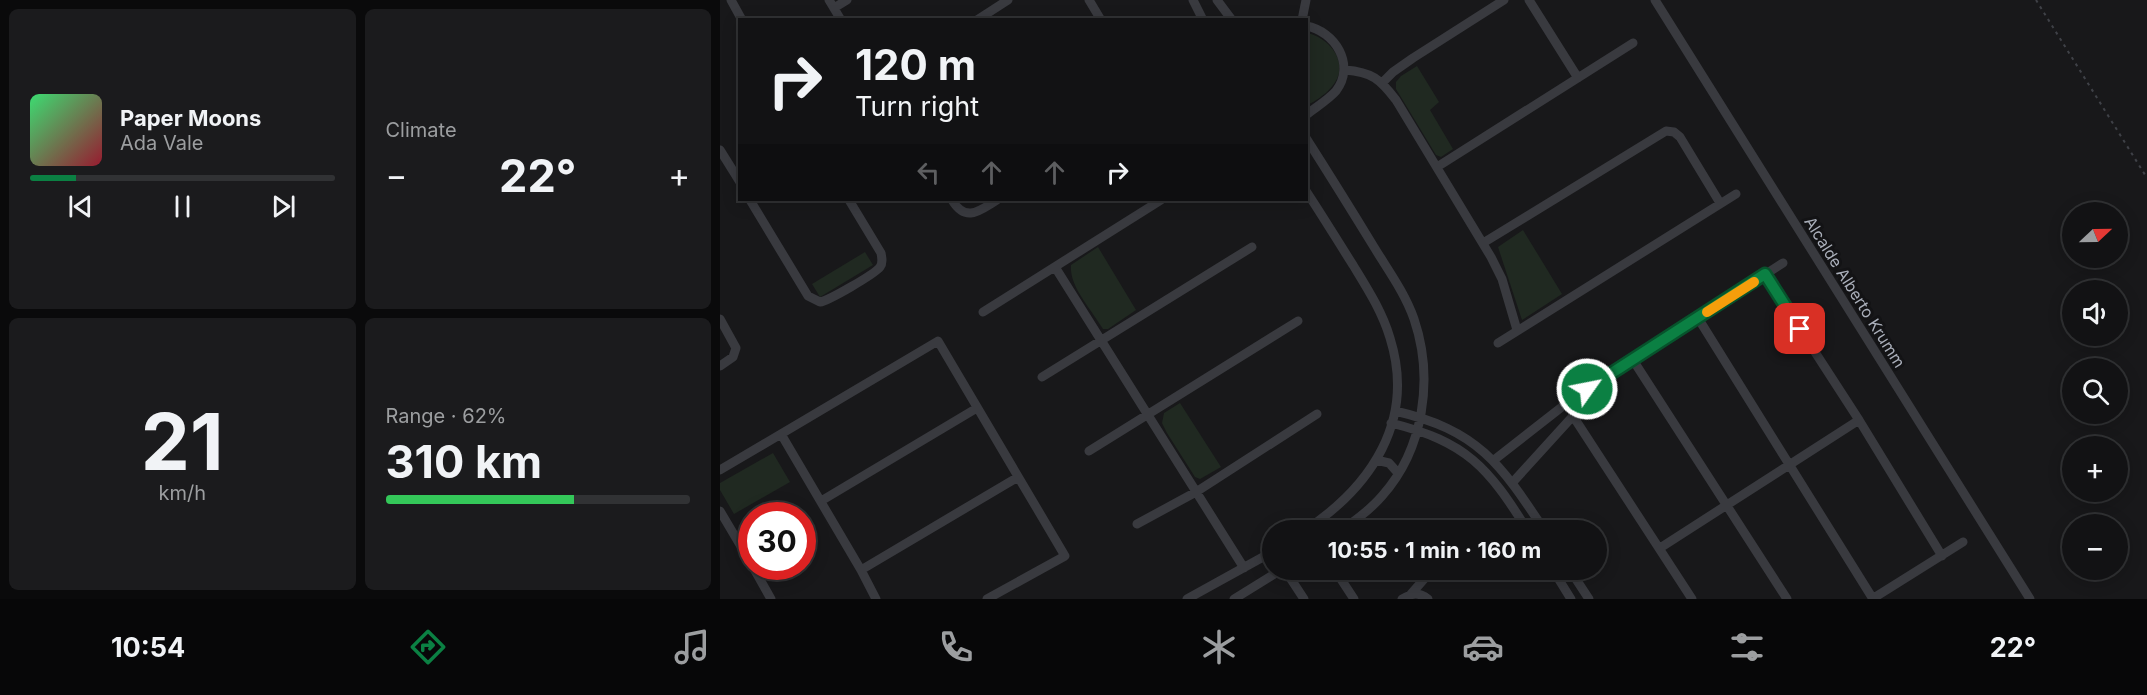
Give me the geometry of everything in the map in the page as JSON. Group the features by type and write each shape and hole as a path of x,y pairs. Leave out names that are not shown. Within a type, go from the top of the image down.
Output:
{"street":[{"path":"731,0 741,18"},
{"path":"840,18 832,4 847,0"},
{"path":"980,18 1008,0"},
{"path":"1089,0 1100,18"},
{"path":"1193,0 1202,18"},
{"path":"1217,0 1230,18"},
{"path":"1302,18 1306,0"},
{"path":"1382,83 1400,67 1504,0"},
{"path":"1529,0 1578,78"},
{"name":"Alcalde Alberto Krumm","path":"1655,0 2030,599"},
{"path":"1308,26 1319,29 1335,42 1345,70 1343,79 1335,91 1308,113"},
{"path":"1437,167 1633,43"},
{"path":"1345,70 1363,72 1377,78 1396,100 1483,243 1502,279 1517,330"},
{"path":"1483,243 1666,131 1674,132 1680,137 1720,203"},
{"path":"1308,141 1398,285 1413,317 1424,363 1425,380 1421,417 1409,454 1398,473 1374,504 1354,520"},
{"path":"720,150 738,179"},
{"path":"1308,194 1371,295 1385,323 1397,367 1398,385 1395,411 1376,460 1363,480 1345,500 1319,520"},
{"path":"1498,343 1736,194"},
{"path":"751,201 808,296 820,302 828,300 876,271 882,263 880,253 850,201"},
{"path":"953,201 958,209 971,213 995,201"},
{"path":"983,312 1159,201"},
{"path":"1042,376 1252,247"},
{"path":"1494,460 1572,399 1783,263"},
{"path":"1054,267 1244,568"},
{"path":"1765,274 1942,556"},
{"path":"1698,318 1873,599 1963,542"},
{"path":"720,319 735,344 735,353 730,360 720,366"},
{"path":"1089,451 1298,321"},
{"path":"720,470 938,341 1065,556 987,599"},
{"path":"1633,360 1786,599"},
{"path":"1572,399 1573,416 1692,599"},
{"path":"821,501 977,408"},
{"path":"1395,411 1421,417 1462,436 1494,460 1513,483 1538,520"},
{"path":"1137,524 1196,492 1317,414"},
{"path":"1513,483 1573,416"},
{"path":"1660,548 1858,420"},
{"path":"1391,423 1418,430 1456,447 1479,464 1498,486 1521,520"},
{"path":"781,434 876,599"},
{"path":"1376,460 1389,463 1398,473"},
{"path":"861,570 1018,477"},
{"path":"720,511 738,542"},
{"path":"1187,599 1198,597 1262,558"},
{"path":"760,580 771,599"},
{"path":"1234,599 1266,580"},
{"path":"1290,580 1304,599"},
{"path":"1342,580 1354,599"},
{"path":"1407,596 1422,580"},
{"path":"1559,580 1571,599"},
{"path":"1577,580 1589,599"},
{"path":"1407,596 1416,593 1428,599"}],"path":[{"path":"2036,0 2147,178"}],"shaded area":[{"path":"1308,33 1325,42 1335,52 1339,66 1339,73 1331,88 1308,104"},
{"path":"1417,66 1439,102 1430,110 1453,149 1441,157 1436,155 1396,89 1396,82 1401,76"},
{"path":"1523,230 1562,294 1522,320 1498,247"},
{"path":"1098,247 1136,310 1108,329 1103,329 1085,303 1076,288 1071,273 1071,265"},
{"path":"865,252 873,265 820,297 812,284"},
{"path":"1180,403 1221,467 1200,479 1195,477 1162,423 1164,413"},
{"path":"773,453 790,482 755,502 738,502 738,512 734,514 720,490 720,483"}],"slow traffic":[{"path":"1707,312 1754,282"}],"route":[{"path":"1587,389 1765,274 1800,329"}]}
